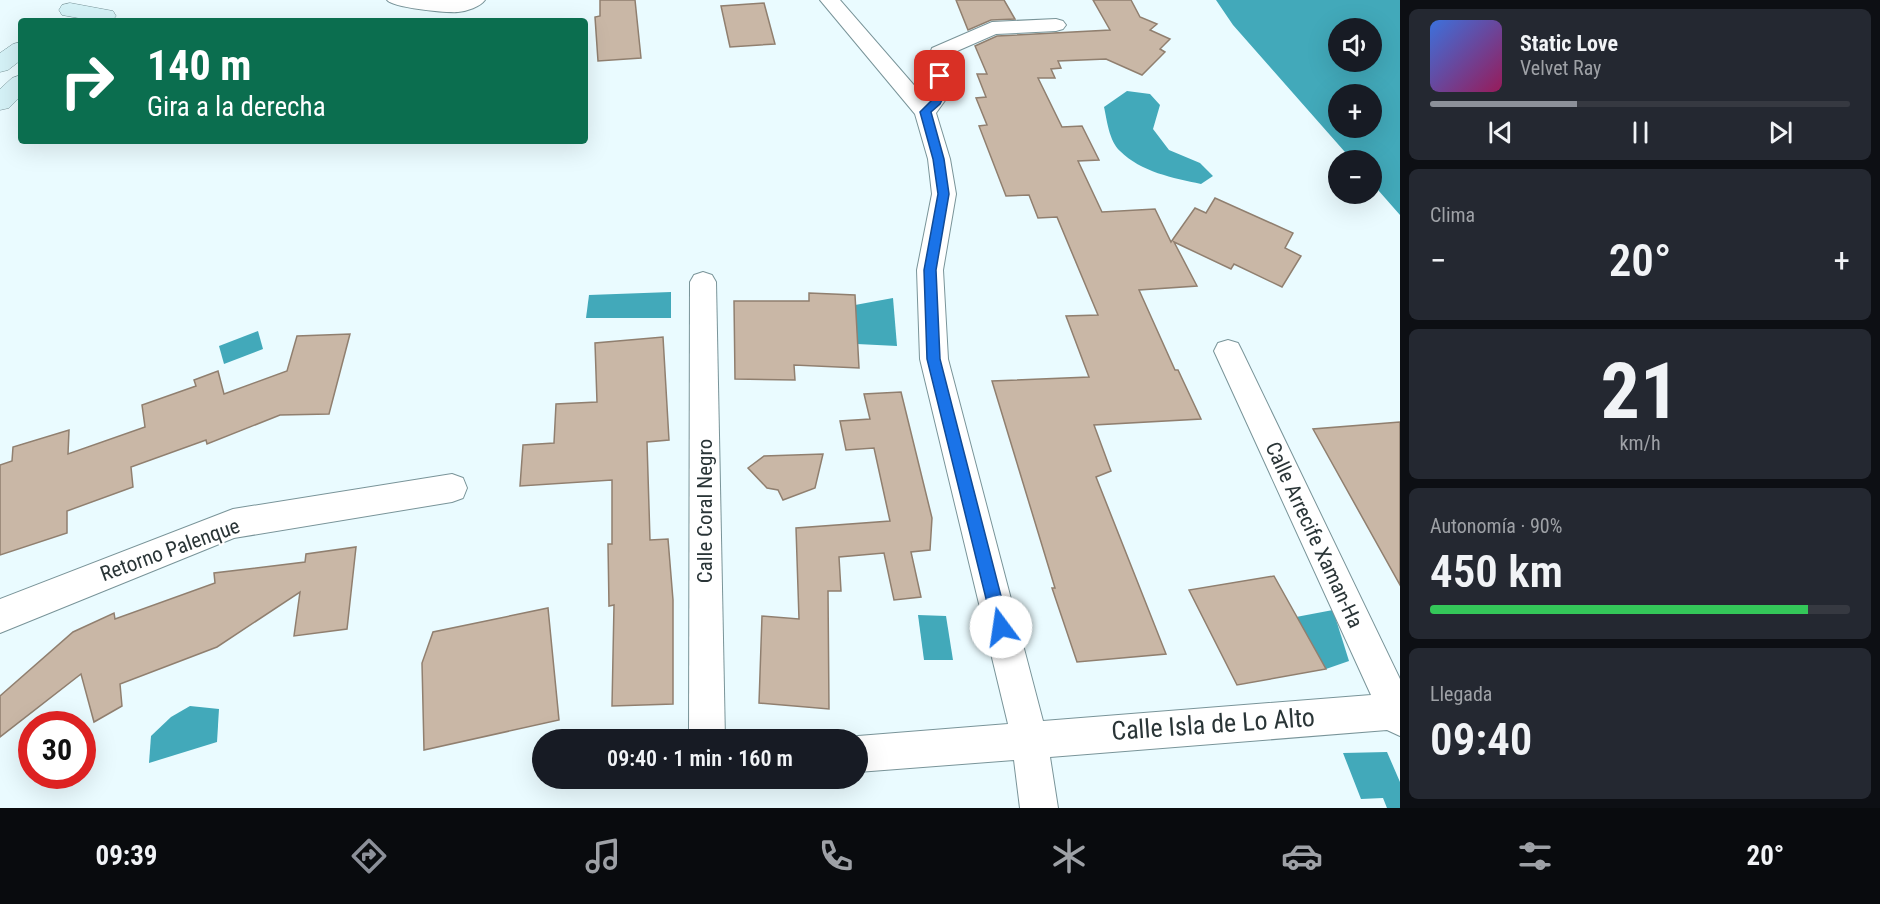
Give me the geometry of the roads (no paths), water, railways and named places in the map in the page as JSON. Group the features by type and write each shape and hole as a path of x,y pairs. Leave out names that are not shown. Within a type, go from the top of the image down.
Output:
{"main road":[{"path":"69,10 107,14"},
{"path":"0,65 18,51"},
{"path":"0,102 18,86"}],"street":[{"path":"397,0 458,6 475,0"},
{"path":"830,0 925,112 939,159 944,194 930,270 934,359 1029,738 1039,808"},
{"path":"925,112 936,102 943,88 936,64 939,52 992,28 1056,25"},
{"name":"Calle Coral Negro","path":"703,282 706,729"},
{"name":"Calle Arrecife Xaman-Ha","path":"1228,351 1398,714"},
{"name":"Retorno Palenque","path":"0,616 233,524 452,489"},
{"name":"Calle Isla de Lo Alto","path":"1029,738 1398,714"},
{"path":"868,753 1029,738"}],"water":[{"path":"1216,0 1400,0 1400,215 1382,195 1382,150 1343,150 1333,138 1382,138 1382,84 1328,84 1328,133 1233,25"},
{"path":"1127,91 1150,94 1160,105 1153,129 1169,150 1200,163 1213,176 1201,184 1169,176 1147,169 1120,151 1111,136 1104,107"},
{"path":"671,292 671,318 586,318 589,295"},
{"path":"893,298 897,346 857,344 855,305"},
{"path":"258,331 263,349 224,364 219,346"},
{"path":"1333,610 1349,661 1326,669 1296,617"},
{"path":"918,615 946,616 953,660 924,660"},
{"path":"190,706 219,709 217,742 149,763 151,736 171,717"},
{"path":"1387,752 1400,782 1400,808 1387,808 1383,798 1361,799 1343,753"}]}
